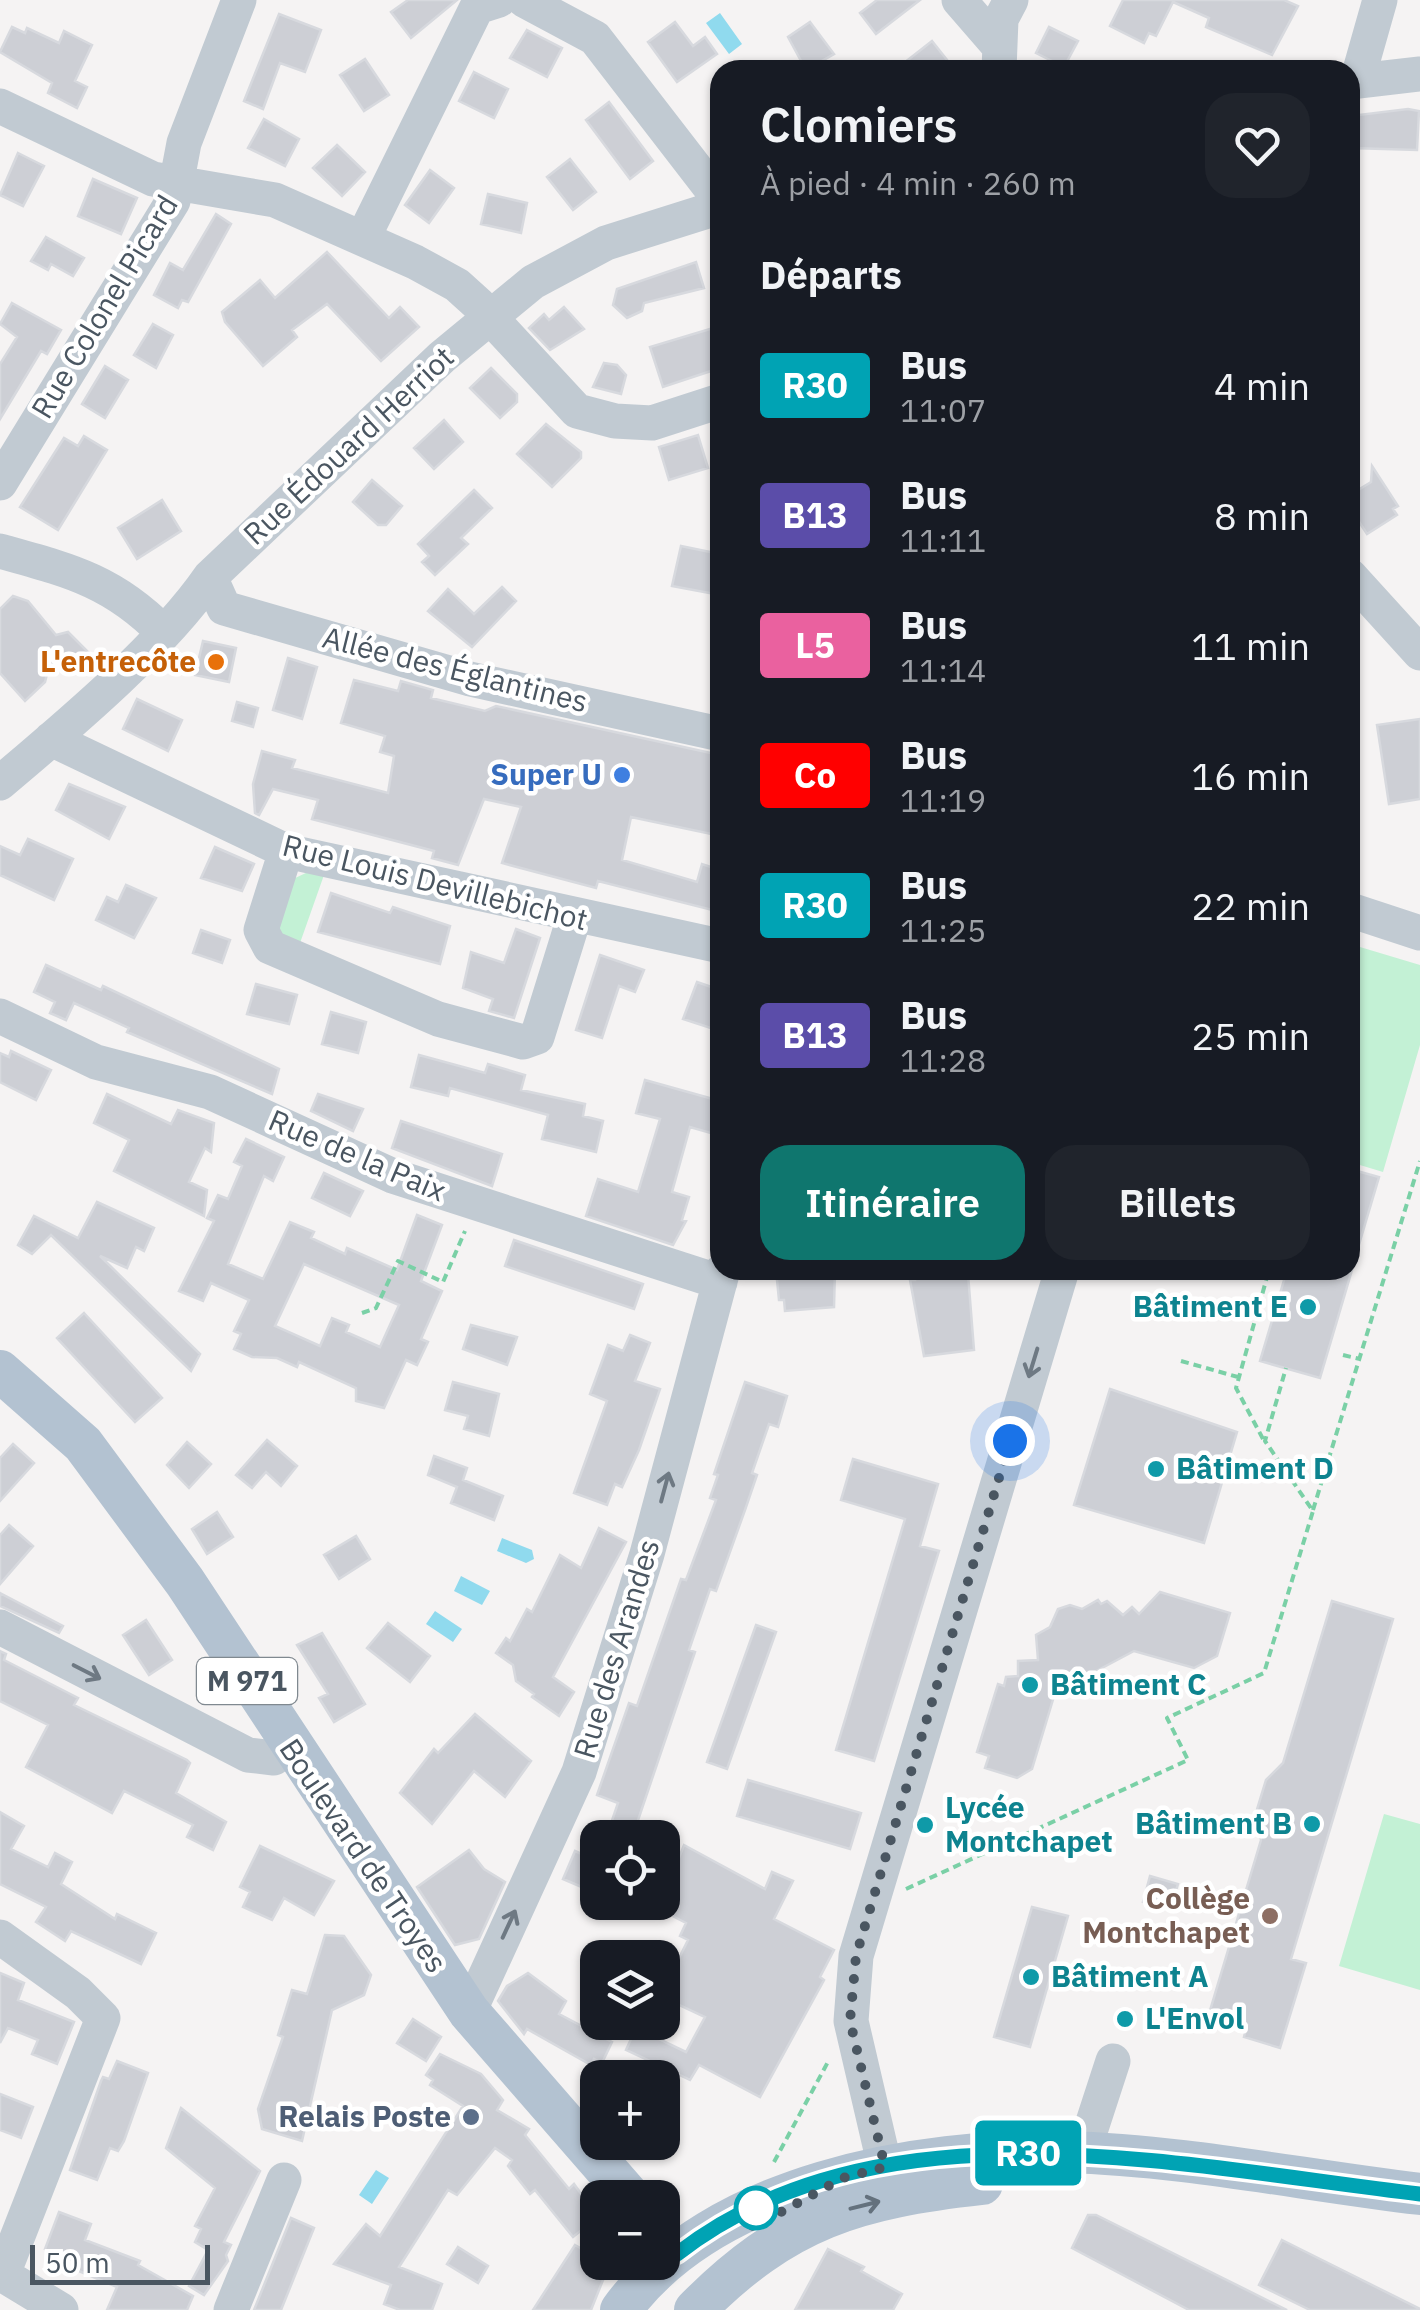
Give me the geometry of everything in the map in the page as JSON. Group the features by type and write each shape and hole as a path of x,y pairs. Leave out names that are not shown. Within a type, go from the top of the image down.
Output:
{"main road":[{"name":"Boulevard de Troyes","path":"0,1372 82,1444 184,1582 468,2012"},
{"name":"M 971","path":"468,2012 614,2180"},
{"name":"M 971","path":"554,2114 596,2180"},
{"path":"684,2285 775,2199 885,2167 1007,2153 1082,2153 1420,2194"},
{"path":"684,2285 729,2242 843,2178"},
{"path":"621,2310 740,2264 842,2210 904,2195 1003,2182 1122,2184 1420,2222"}],"street":[{"name":"Rue Colonel Picard","path":"0,482 173,201 184,143 239,0"},
{"path":"364,236 477,7 499,0"},
{"path":"524,0 595,38 710,191"},
{"path":"959,0 998,58"},
{"path":"998,58 1001,19 1011,0"},
{"path":"1360,63 1380,0"},
{"path":"1360,81 1420,74"},
{"path":"0,106 153,179 275,200 364,236 457,285 576,411 614,421 652,423 710,404"},
{"name":"Rue Édouard Herriot","path":"0,783 164,632 210,578 488,316 578,255 638,230 710,207"},
{"path":"0,551 101,583 126,596 164,632"},
{"name":"Allée des Églantines","path":"210,578 224,608 470,679 710,732"},
{"path":"1360,587 1420,653"},
{"name":"Rue Louis Devillebichot","path":"51,739 286,850 574,918 710,944"},
{"path":"286,850 261,930 270,947 438,1019 523,1042 537,1037 574,918"},
{"path":"1360,913 1420,933"},
{"name":"Rue de la Paix","path":"0,1016 96,1062 210,1092 392,1176 710,1273"},
{"name":"Rue des Arandes","path":"468,2012 579,1772 647,1554 720,1280"},
{"path":"885,2167 850,2021 856,1956 1056,1324 1061,1280"},
{"path":"0,1627 248,1755 274,1758 290,1747"},
{"path":"0,1938 99,2011 101,2026 1,2274 61,2310"},
{"path":"1082,2153 1113,2061"},
{"path":"231,2310 284,2180"}],"path":[{"path":"872,1903 973,1862 1188,1760 1167,1718 1264,1673 1420,1161"},
{"path":"362,1314 376,1308 398,1261 443,1282 477,1204"},
{"path":"1266,1280 1236,1388 1264,1441 1312,1511"},
{"path":"1343,1354 1360,1360"},
{"path":"1182,1361 1238,1377"},
{"path":"1264,1441 1286,1368"},
{"path":"775,2199 767,2175 850,2021"}],"green space":[{"path":"308,872 324,875 300,943 274,932 293,879"},
{"path":"1360,947 1420,965 1420,1045 1383,1172 1360,1165"},
{"path":"1384,1814 1420,1824 1420,1990 1339,1966"}],"water":[{"path":"720,13 742,44 729,54 706,23"},
{"path":"502,1538 532,1550 534,1559 526,1563 497,1551"},
{"path":"461,1576 490,1591 482,1605 454,1591"},
{"path":"435,1611 462,1629 453,1642 426,1624"},
{"path":"376,2170 389,2178 372,2204 359,2195"}],"building":[{"path":"408,0 457,0 411,38 391,12"},
{"path":"877,0 920,0 876,34 860,13"},
{"path":"1123,0 1284,0 1298,6 1272,55 1206,27 1209,18 1173,2 1156,36 1149,33 1144,43 1110,26"},
{"path":"279,14 321,30 305,72 280,63 263,109 244,101"},
{"path":"675,22 693,46 705,37 717,54 677,82 648,42"},
{"path":"810,22 834,54 824,60 801,60 788,37"},
{"path":"12,27 25,33 27,28 59,43 64,31 92,45 75,81 87,87 77,108 48,93 52,83 0,52"},
{"path":"1049,27 1078,41 1068,60 1050,60 1036,53"},
{"path":"527,30 562,48 547,77 510,58"},
{"path":"932,41 947,60 908,60"},
{"path":"365,59 389,95 364,111 340,75"},
{"path":"474,72 508,89 494,118 459,101"},
{"path":"609,102 653,161 630,179 586,120"},
{"path":"1419,111 1417,150 1360,148 1360,115"},
{"path":"264,119 299,139 285,166 248,148"},
{"path":"337,145 365,172 342,196 313,168"},
{"path":"18,153 44,166 23,206 0,195"},
{"path":"570,159 596,192 573,210 547,177"},
{"path":"430,170 454,188 429,223 405,205"},
{"path":"93,179 137,198 121,234 78,216"},
{"path":"488,194 527,203 521,233 481,224"},
{"path":"216,214 231,224 188,302 182,300 178,308 154,295 170,263 183,270"},
{"path":"46,237 84,258 73,276 51,264 48,270 31,261"},
{"path":"327,252 389,318 400,307 419,327 381,361 327,304 292,330 297,337 263,366 225,322 222,312 260,280 275,298"},
{"path":"696,262 704,288 644,303 642,311 627,318 613,305 617,289"},
{"path":"12,303 61,330 47,354 41,351 0,419 0,364 17,337 0,324"},
{"path":"564,307 584,329 550,350 529,328 544,314 549,320"},
{"path":"153,324 173,335 156,368 134,355"},
{"path":"710,329 710,371 663,387 650,347"},
{"path":"604,363 617,365 626,375 621,394 593,387"},
{"path":"105,366 128,380 105,418 82,404"},
{"path":"491,368 517,394 517,402 500,418 470,388"},
{"path":"444,420 463,442 434,469 414,448"},
{"path":"546,424 581,452 581,458 552,487 517,454"},
{"path":"698,435 708,468 669,480 659,447"},
{"path":"84,436 107,450 58,530 20,507 64,438 78,446"},
{"path":"1372,466 1398,506 1393,509 1397,515 1367,534 1360,523 1360,489 1371,482"},
{"path":"372,480 402,506 386,525 378,525 353,502"},
{"path":"474,490 492,508 461,538 468,544 435,575 422,562 429,556 418,544"},
{"path":"162,500 181,531 137,559 118,528"},
{"path":"681,546 710,552 710,593 672,586"},
{"path":"502,587 516,601 472,647 428,611 448,589 474,614"},
{"path":"13,596 28,601 56,635 68,632 88,652 68,670 48,670 45,682 25,701 0,673 0,609"},
{"name":"L'entrecôte","path":"203,641 236,648 229,682 195,675"},
{"path":"288,658 317,667 302,719 273,710"},
{"path":"354,680 398,691 401,681 433,690 431,698 485,711 496,706 710,753 710,834 631,817 622,860 697,882 702,864 710,867 710,909 598,881 596,888 502,863 521,807 484,799 458,865 432,858 434,851 312,819 318,800 273,789 259,815 255,813 253,784 262,751 295,760 292,768 388,793 394,756 380,752 385,736 341,723"},
{"path":"137,699 182,720 168,751 123,729"},
{"path":"237,702 258,708 253,727 232,721"},
{"path":"1420,719 1420,799 1389,804 1377,725"},
{"path":"69,784 125,807 109,839 56,810"},
{"path":"28,839 73,859 54,900 0,875 0,846 20,855"},
{"path":"215,847 254,864 242,891 201,878"},
{"path":"126,885 156,898 134,938 96,920 107,897 118,902"},
{"path":"331,893 390,913 393,907 450,926 440,964 318,932"},
{"path":"516,929 540,938 514,1018 489,1011 493,999 463,988 471,952 504,963"},
{"path":"201,930 230,940 222,963 193,953"},
{"path":"600,955 644,970 635,992 619,986 602,1038 576,1030"},
{"path":"46,965 101,990 103,986 279,1069 272,1094 127,1032 129,1028 74,1003 66,1020 50,1013 55,1002 34,992"},
{"path":"697,982 710,987 710,1028 683,1019"},
{"path":"256,984 297,995 289,1024 247,1014"},
{"path":"331,1012 366,1022 358,1053 322,1044"},
{"path":"11,1051 51,1070 36,1100 0,1082 0,1053 9,1057"},
{"path":"419,1055 485,1073 488,1064 525,1075 521,1090 585,1104 583,1116 603,1121 596,1152 542,1139 548,1115 450,1088 448,1096 411,1087"},
{"path":"645,1080 710,1098 710,1133 690,1127 672,1192 689,1197 682,1220 686,1221 673,1245 586,1216 598,1179 638,1192 660,1119 636,1113"},
{"path":"107,1094 171,1124 178,1110 214,1123 211,1152 205,1148 189,1182 207,1190 204,1216 114,1171 129,1140 94,1123"},
{"path":"318,1094 363,1109 353,1131 311,1111"},
{"path":"401,1121 502,1154 492,1186 392,1148"},
{"path":"246,1139 284,1157 273,1181 264,1176 228,1264 263,1279 290,1222 314,1232 311,1238 345,1254 347,1248 397,1270 417,1215 442,1225 421,1281 442,1291 421,1339 428,1342 417,1365 406,1360 384,1408 356,1401 356,1388 299,1362 297,1367 277,1358 252,1357 234,1349 241,1334 234,1331 249,1300 211,1283 203,1301 179,1291 214,1221 207,1218 218,1195 228,1199 242,1166 234,1162","holes":["304,1264 399,1305 380,1347 346,1332 349,1325 332,1318 320,1346 275,1326"]},
{"path":"1360,1172 1379,1177 1360,1241"},
{"path":"324,1173 363,1191 350,1216 312,1198"},
{"path":"97,1202 154,1228 144,1251 136,1247 127,1268 100,1256 200,1354 191,1371 51,1235 32,1254 18,1245 34,1216 78,1238"},
{"path":"514,1240 643,1284 634,1309 505,1266"},
{"path":"777,1280 835,1280 834,1307 785,1311 784,1300 779,1300"},
{"path":"910,1280 968,1280 974,1350 924,1356"},
{"name":"Bâtiment E","path":"1284,1280 1349,1280 1320,1378 1260,1361"},
{"path":"84,1313 162,1398 135,1422 57,1338"},
{"path":"471,1325 517,1337 507,1365 463,1349"},
{"path":"630,1335 650,1343 635,1381 660,1389 639,1450 622,1487 615,1484 607,1505 574,1493 607,1401 590,1394 608,1345 623,1351"},
{"path":"453,1382 499,1394 489,1436 464,1429 468,1416 445,1410"},
{"path":"745,1382 787,1396 778,1427 769,1424 752,1473 757,1475 745,1510 716,1591 710,1589 689,1650 695,1652 638,1820 612,1820 618,1803 597,1795 629,1703 637,1706 681,1579 686,1580 716,1500 710,1498 718,1475 714,1474"},
{"name":"Bâtiment D","path":"1110,1389 1237,1432 1204,1543 1074,1505"},
{"path":"267,1440 297,1466 281,1486 266,1472 252,1488 236,1475"},
{"path":"187,1442 211,1464 189,1488 167,1465"},
{"path":"13,1444 34,1463 0,1501 0,1458"},
{"path":"434,1456 467,1468 463,1480 503,1496 494,1520 451,1503 457,1487 428,1475"},
{"path":"853,1459 938,1484 920,1546 939,1551 874,1761 836,1750 905,1519 841,1500"},
{"path":"217,1512 233,1537 207,1554 192,1529"},
{"path":"9,1525 33,1546 0,1584 0,1535"},
{"path":"599,1528 626,1542 553,1677 574,1692 559,1716 516,1681 513,1665 496,1653 506,1638 510,1641 527,1609 532,1612 560,1555 581,1568"},
{"path":"356,1536 370,1559 339,1579 324,1555"},
{"name":"Bâtiment C","path":"1160,1592 1230,1613 1217,1656 1194,1668 1134,1651 1055,1693 1032,1769 1017,1778 985,1768 989,1756 977,1752 998,1684 1004,1686 1006,1677 1018,1676 1018,1661 1038,1660 1036,1635 1050,1627 1058,1609 1070,1605 1082,1609 1098,1600 1101,1604 1107,1601 1123,1615 1132,1607 1139,1614"},
{"path":"0,1593 63,1626 59,1633 0,1606"},
{"name":"Bâtiment B","path":"1332,1601 1393,1619 1291,1959 1306,1963 1280,2048 1244,2037 1247,2025 1209,2014 1261,1840 1255,1816 1266,1780 1283,1763"},
{"path":"146,1620 172,1660 149,1675 123,1635"},
{"path":"388,1623 430,1656 410,1682 367,1648"},
{"path":"756,1625 776,1632 727,1769 707,1762"},
{"path":"322,1633 365,1704 334,1722 319,1698 328,1694 297,1645"},
{"path":"0,1651 6,1654 4,1660 78,1698 74,1705 187,1760 190,1763 176,1793 226,1822 213,1850 187,1837 193,1825 124,1791 112,1813 26,1767 48,1725 0,1701"},
{"path":"475,1714 531,1761 505,1797 474,1771 432,1824 400,1793 434,1749 438,1753"},
{"path":"748,1780 861,1813 850,1849 737,1816"},
{"path":"0,1812 24,1826 11,1849 48,1867 55,1853 72,1862 61,1884 115,1919 117,1914 156,1933 141,1964 71,1931 65,1941 36,1922 46,1907 0,1884"},
{"path":"684,1845 765,1889 772,1872 793,1881 774,1919 834,1950 820,1977 824,1980 760,2097 699,2065 690,2080 680,2075 680,2060 647,2060 626,2050 631,2040 661,2040 686,2052 705,2017 680,2005 680,1956 688,1940 680,1936 686,1923 680,1920 680,1855"},
{"path":"260,1846 334,1881 314,1915 284,1898 272,1920 243,1907 250,1892 240,1887"},
{"path":"469,1850 484,1869 505,1882 479,1939 455,1945 417,1887"},
{"path":"575,1851 580,1853 580,1886 563,1879"},
{"path":"1150,1876 1178,1884 1170,1910 1143,1902"},
{"name":"Bâtiment A","path":"1032,1907 1068,1916 1030,2047 994,2037"},
{"path":"325,1935 344,1936 371,1975 364,1995 332,2010 302,2141 262,2129 258,2109 283,2037 278,2035 292,1990 307,1994"},
{"path":"0,1973 24,1983 18,2000 74,2022 57,2064 32,2054 38,2040 8,2028 0,2043"},
{"path":"528,1973 566,2001 559,2014 580,2025 580,2040 612,2042 603,2060 582,2060 527,2029 524,2034 498,2001 507,1986"},
{"path":"413,2019 441,2037 426,2061 397,2043"},
{"path":"440,2054 481,2074 503,2100 497,2110 529,2129 525,2135 569,2189 574,2184 580,2192 580,2231 573,2237 535,2190 530,2194 508,2166 512,2160 495,2148 457,2195 448,2190 399,2267 442,2284 432,2310 400,2310 384,2304 391,2285 334,2264 366,2224 380,2236 463,2106 430,2085 433,2080 426,2075"},
{"path":"117,2061 148,2073 124,2141 118,2151 110,2148 97,2180 70,2170 101,2081 103,2077 109,2079"},
{"path":"0,2094 33,2107 21,2138 0,2130"},
{"path":"181,2108 260,2171 224,2242 231,2245 226,2255 228,2261 204,2295 189,2286 208,2250 195,2242 201,2229 195,2226 215,2188 166,2148"},
{"path":"59,2212 91,2224 85,2240 140,2261 138,2265 193,2296 187,2310 107,2310 117,2287 74,2269 77,2262 45,2249"},
{"path":"1088,2215 1096,2215 1287,2310 1189,2310 1072,2248"},
{"path":"291,2218 314,2228 281,2310 254,2310"},
{"path":"1282,2240 1420,2310 1310,2310 1259,2285"},
{"path":"575,2245 580,2248 580,2280 603,2280 591,2310 533,2310"},
{"path":"458,2247 488,2266 478,2283 447,2264"},
{"path":"828,2249 864,2267 861,2271 902,2294 893,2310 795,2310"}],"bus line":[{"name":"R30","path":"680,2252 742,2215 806,2189 885,2167 1007,2153 1119,2156 1420,2194"}],"place":[{"name":"L'entrecôte","path":"216,662"},
{"name":"Super U","path":"622,775"},
{"name":"Bâtiment E","path":"1308,1307"},
{"name":"Bâtiment D","path":"1156,1469"},
{"name":"Bâtiment C","path":"1030,1685"},
{"name":"Bâtiment B","path":"1312,1824"},
{"name":"Lycée Montchapet","path":"925,1825"},
{"name":"Collège Montchapet","path":"1270,1916"},
{"name":"Bâtiment A","path":"1031,1977"},
{"name":"L'Envol","path":"1125,2019"},
{"name":"Relais Poste","path":"471,2117"}],"route":[{"path":"756,2208 752,2228 843,2178 885,2167 850,2021 856,1956 1010,1441"}]}
